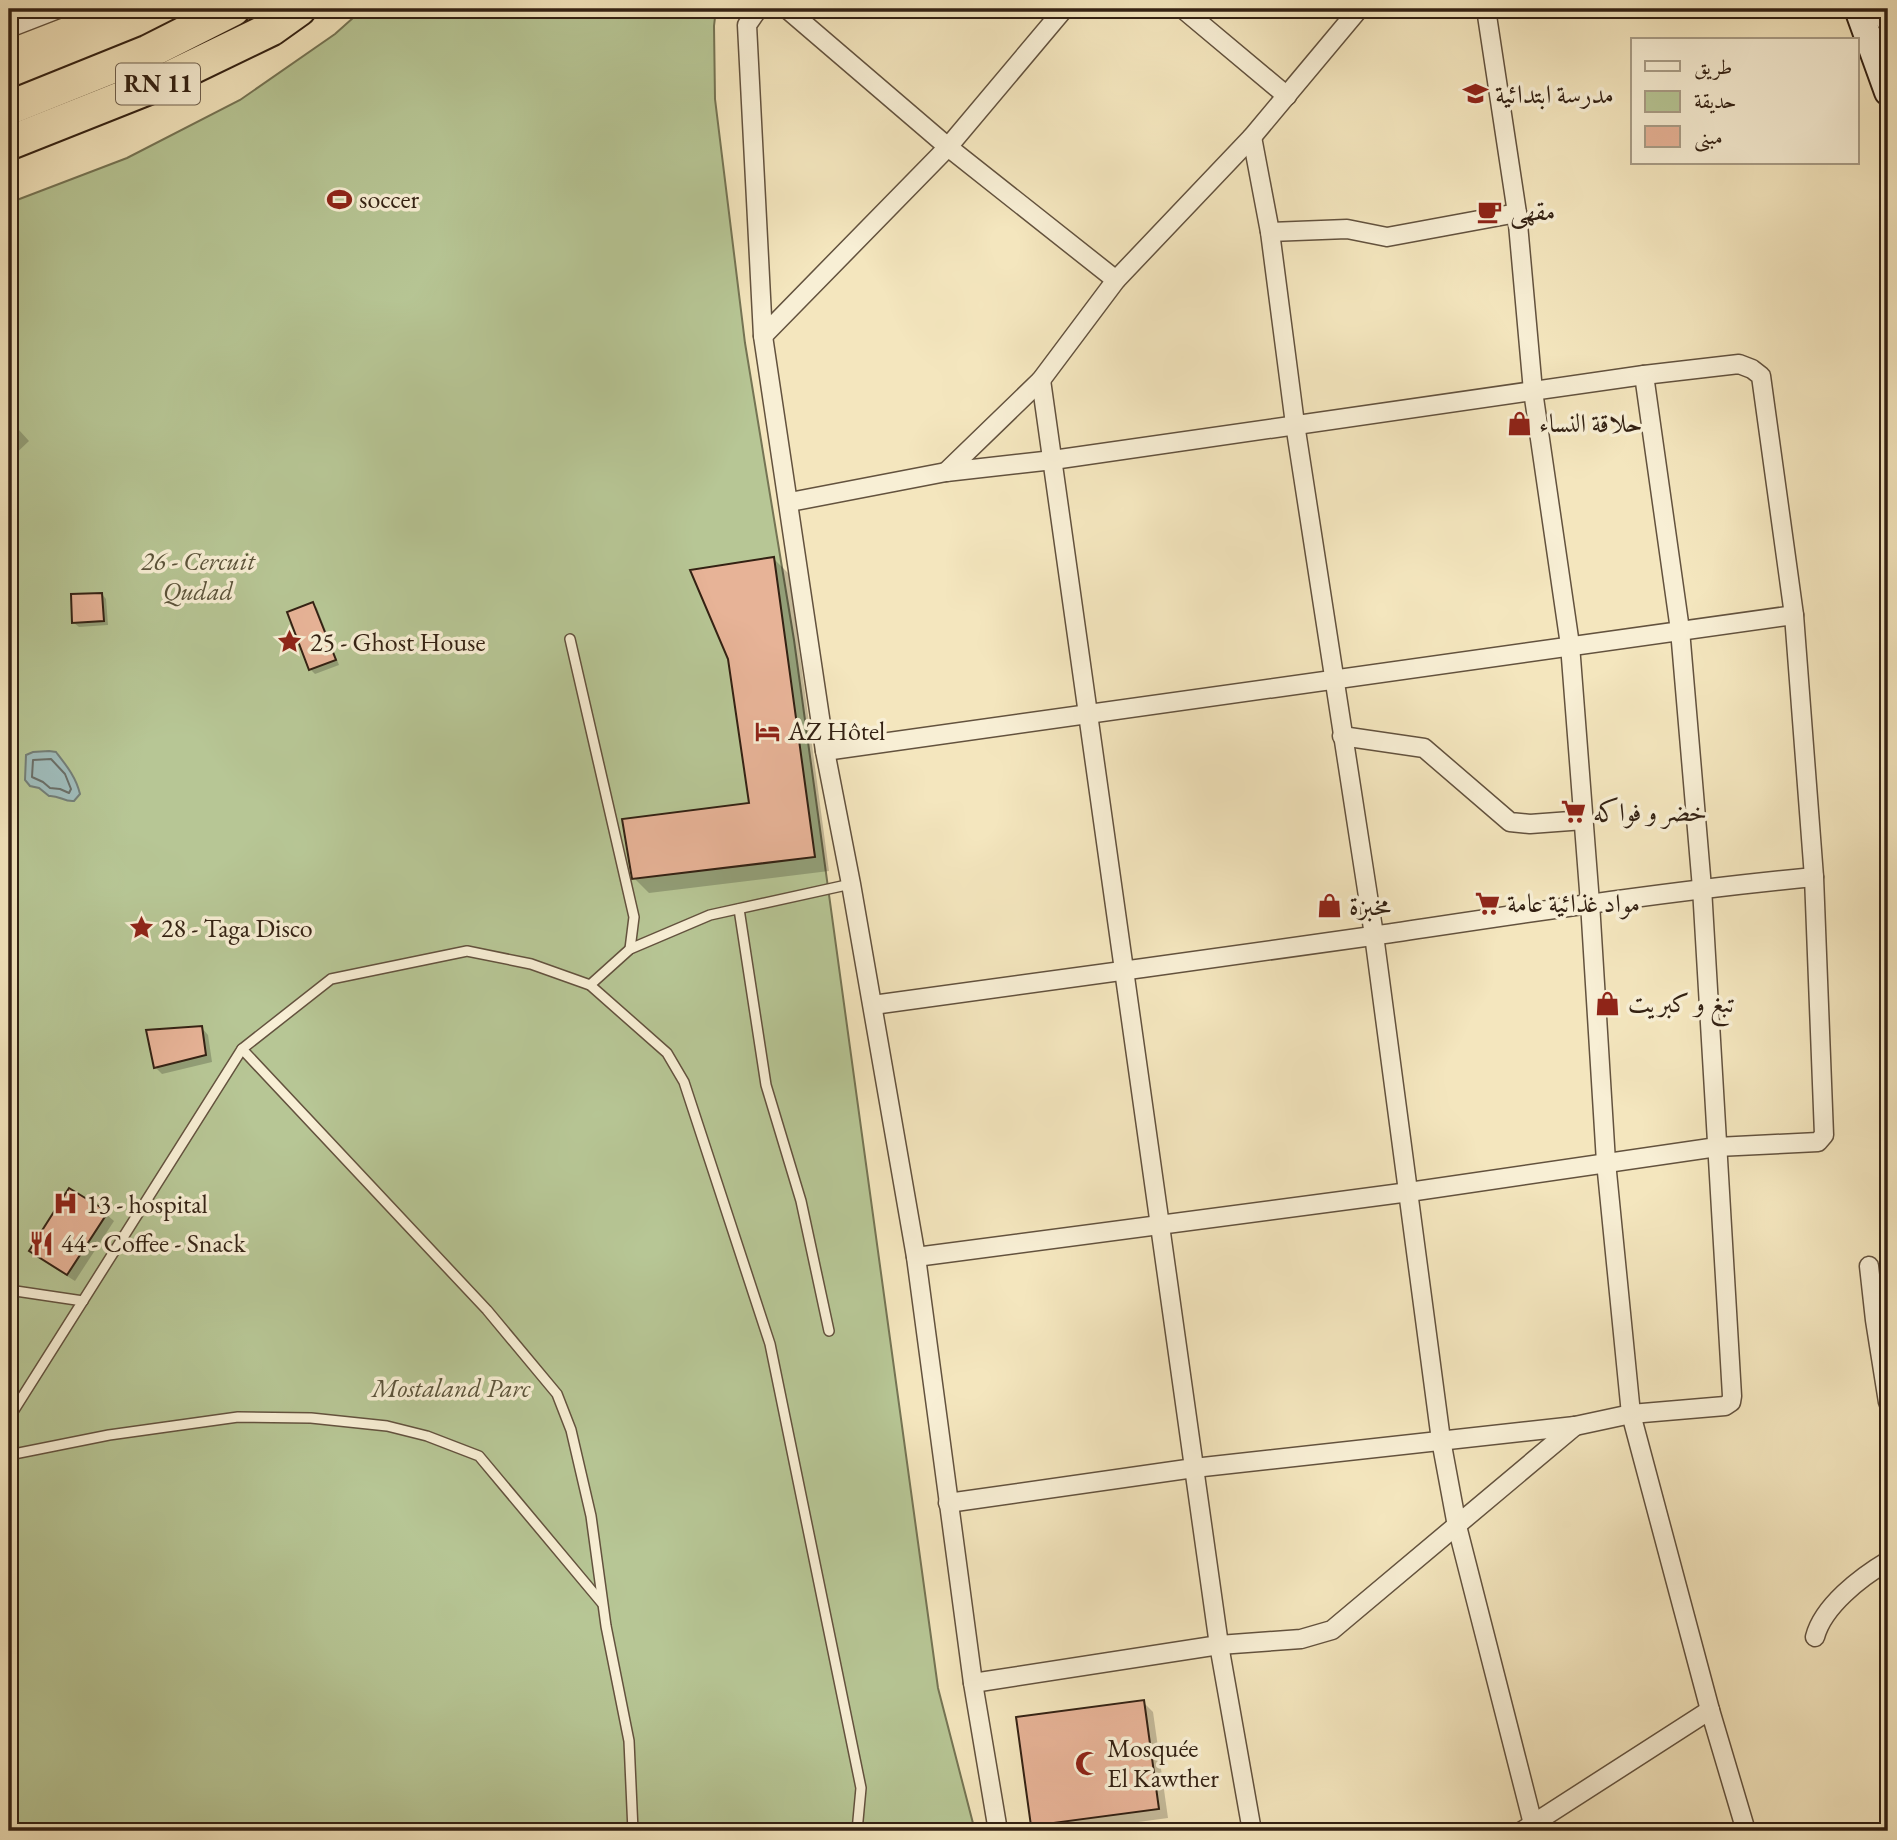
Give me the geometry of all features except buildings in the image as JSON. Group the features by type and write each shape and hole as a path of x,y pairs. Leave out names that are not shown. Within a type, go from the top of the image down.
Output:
{"highway":[{"name":"RN 11","path":"9,108 148,52 233,9"},
{"name":"RN 11","path":"9,144 155,85 271,29 299,9"}],"street":[{"path":"9,28 58,9"},
{"path":"758,9 748,17 763,336 790,502 825,751 873,1004 916,1257 973,1683 998,1831"},
{"path":"787,9 948,147 1116,280"},
{"path":"763,336 948,147 1064,9"},
{"path":"1183,9 1287,96"},
{"path":"946,472 1041,380 1116,280 1252,137 1359,9"},
{"path":"1486,9 1517,213 1533,391 1570,645 1606,1162 1631,1414 1710,1710 1746,1831"},
{"path":"1858,9 1888,92"},
{"path":"1885,9 1888,18"},
{"path":"1252,137 1270,232 1333,681 1374,935 1441,1440 1457,1526 1528,1828 1710,1710"},
{"path":"1270,232 1347,229 1387,237 1517,213"},
{"path":"790,502 946,472 1053,460 1644,375 1739,364 1761,376 1794,615 1814,877 1824,1135 1818,1142 1717,1147 1409,1192 916,1257"},
{"path":"948,1503 1195,1468 1575,1426 1631,1414 1725,1406 1731,1402 1702,888 1680,630 1644,375"},
{"path":"1041,380 1219,1645 1252,1831"},
{"path":"825,751 1794,615"},
{"path":"1342,736 1424,748 1510,822 1530,824 1584,820"},
{"path":"873,1004 1125,971 1590,903 1814,877"},
{"path":"1870,1266 1875,1320 1888,1402"},
{"path":"973,1683 1219,1645 1301,1639 1332,1630 1575,1426"},
{"path":"1815,1637 1818,1624 1832,1606 1871,1572 1888,1562"}],"lane":[{"path":"570,639 634,917 630,949"},
{"path":"590,985 630,949 710,915 851,884"},
{"path":"739,909 766,1085 801,1201 829,1331"},
{"path":"9,1418 242,1049 331,979 467,951 531,964 590,985 667,1053 684,1082 770,1344 861,1788 857,1831"},
{"path":"242,1049 487,1310 557,1394 571,1430 591,1516 603,1605 629,1741 633,1831"},
{"path":"9,1290 83,1301"},
{"path":"9,1455 109,1435 238,1417 311,1418 387,1426 427,1436 479,1456 603,1605"}],"green space":[{"name":"Mostaland Parc","path":"363,9 716,9 715,99 745,343 794,640 938,1688 975,1831 9,1831 9,203 127,158 240,100 335,34"}],"water":[{"path":"56,752 73,777 80,794 74,801 49,796 39,788 30,786 25,780 26,755"}],"place":[{"name":"مدرسة ابتدائية","path":"1475,94"},
{"name":"soccer","path":"339,199"},
{"name":"مقهى","path":"1490,211"},
{"name":"حلاقة النساء","path":"1519,423"},
{"name":"25 - Ghost House","path":"290,642"},
{"name":"AZ Hôtel","path":"768,731"},
{"name":"خضر و فواكه","path":"1573,812"},
{"name":"مواد غذائية عامة","path":"1487,903"},
{"name":"مخبزة","path":"1329,906"},
{"name":"28 - Taga Disco","path":"141,928"},
{"name":"تبغ و كبريت","path":"1608,1003"},
{"name":"13 - hospital","path":"66,1204"},
{"name":"44 - Coffee - Snack","path":"41,1243"},
{"name":"Mosquée El Kawther","path":"1087,1763"}],"park label":[{"name":"26 - Cercuit Qudad","path":"198,576"}]}
